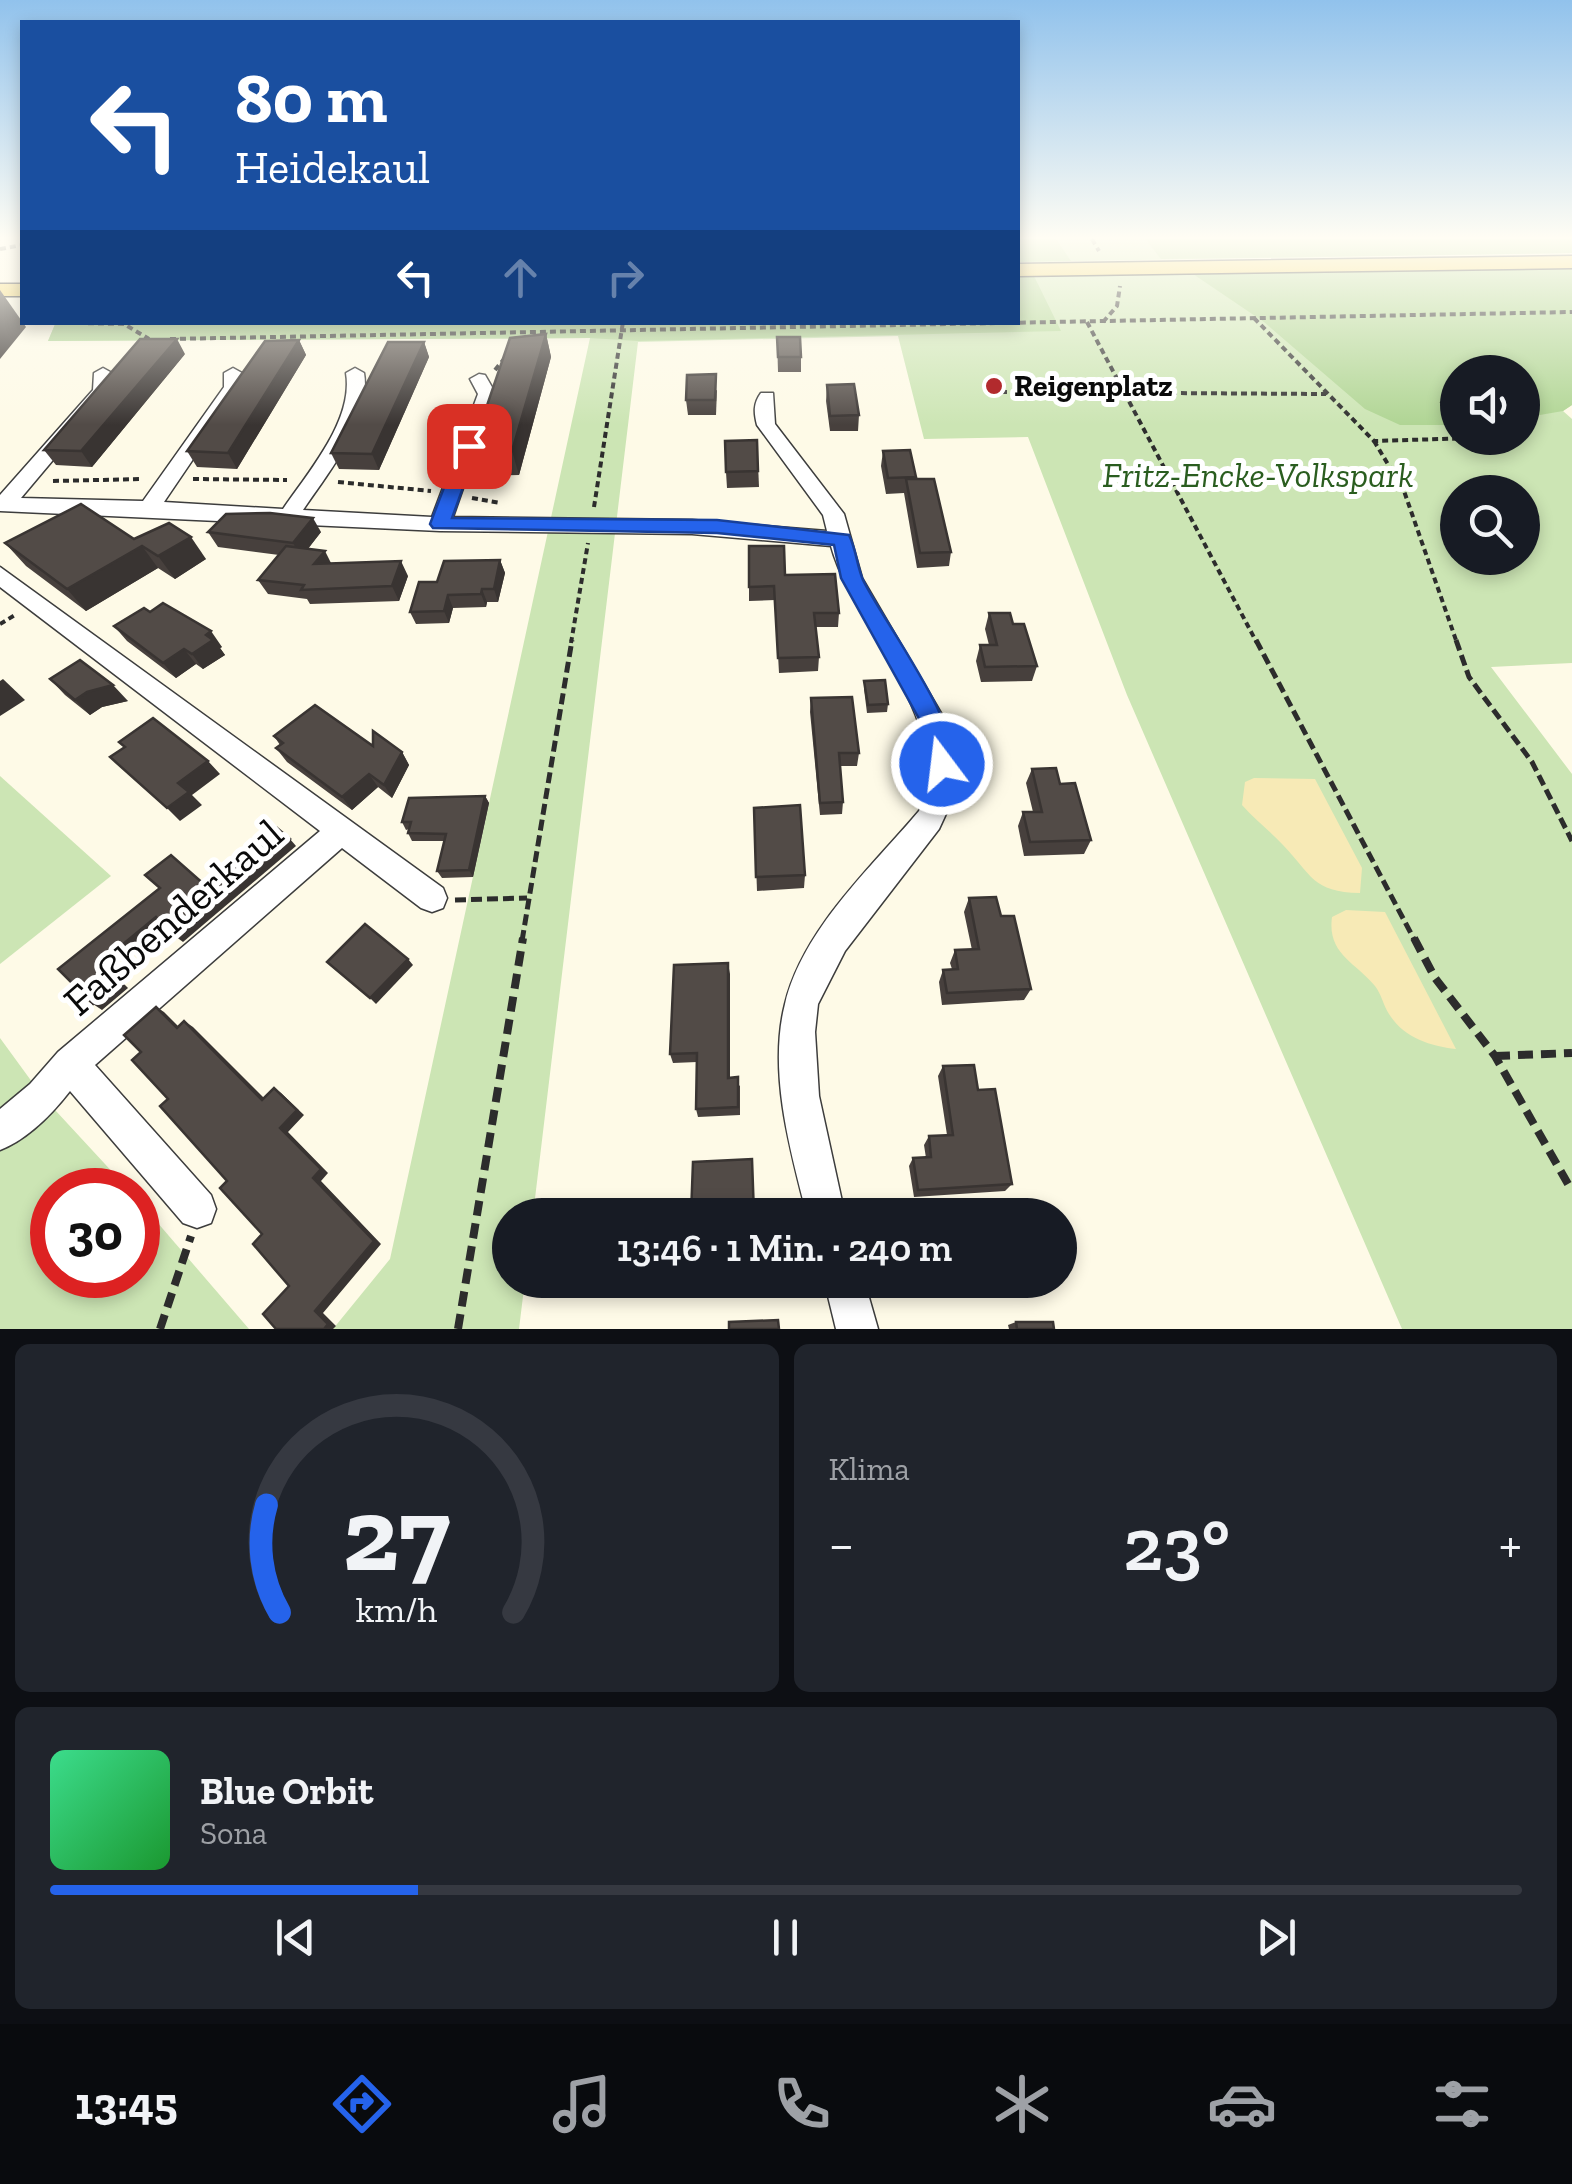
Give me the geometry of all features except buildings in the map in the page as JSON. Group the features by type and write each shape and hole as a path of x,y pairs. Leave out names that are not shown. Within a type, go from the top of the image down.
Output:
{"street":[{"path":"150,507 233,387 233,373"},
{"path":"290,514 324,463 358,392 354,373"},
{"path":"2,504 102,391 103,374"},
{"path":"440,524 487,394 479,379"},
{"path":"767,397 763,410 766,425 833,514 852,578 935,726 942,764 942,792 929,820 808,982 796,1031 811,1162 821,1198"},
{"path":"2,504 150,507 440,524 717,526 842,540"},
{"name":"Faßbenderkaul","path":"0,575 432,898"},
{"name":"Faßbenderkaul","path":"197,1209 70,1064 343,830"},
{"path":"0,1132 43,1097 70,1064"},
{"path":"849,1298 857,1329"}],"path":[{"path":"1020,323 1572,312"},
{"path":"1254,318 1374,441 1404,491 1468,677 1538,772 1572,841"},
{"path":"1087,322 1436,978 1495,1056 1572,1191"},
{"path":"125,325 144,339 156,339"},
{"path":"458,1329 623,325"},
{"path":"167,340 913,325"},
{"path":"517,342 521,333"},
{"path":"393,346 396,335"},
{"path":"233,373 251,362 269,336"},
{"path":"479,379 498,368 503,356 514,352"},
{"path":"1001,392 1326,394"},
{"path":"1374,441 1440,440"},
{"path":"432,898 527,898"},
{"path":"1495,1056 1572,1053"},
{"path":"160,1329 187,1253"}],"green space":[{"name":"Fritz-Encke-Volkspark","path":"1020,301 1572,301 1572,405 1563,411 1572,419 1572,663 1491,667 1572,774 1572,1329 1402,1329 1127,695 1028,437 924,439 898,336 638,342 535,1198 492,1198 492,1298 523,1298 519,1329 333,1329 390,1259 590,338 48,341 55,325 1020,325"},
{"path":"1020,301 1046,301 1061,331 638,341 48,341 55,325 1020,325"},
{"path":"1233,301 1572,301 1572,405 1563,411 1540,415 1540,355 1440,355 1440,425 1400,425 1365,409 1264,322"},
{"path":"0,776 111,876 0,964"},
{"path":"0,1038 43,1097 109,1168 30,1168 30,1298 160,1298 160,1226 249,1329 0,1329"}],"sand":[{"path":"1254,778 1315,779 1362,868 1360,893 1332,889 1314,880 1242,805 1245,782"},
{"path":"1346,910 1385,912 1456,1049 1418,1039 1395,1022 1375,986 1344,956 1334,940 1332,917"}],"place":[{"name":"Reigenplatz","path":"994,386"}],"route":[{"path":"469,446 440,524 717,526 842,540 852,578 935,726 942,764"}]}
